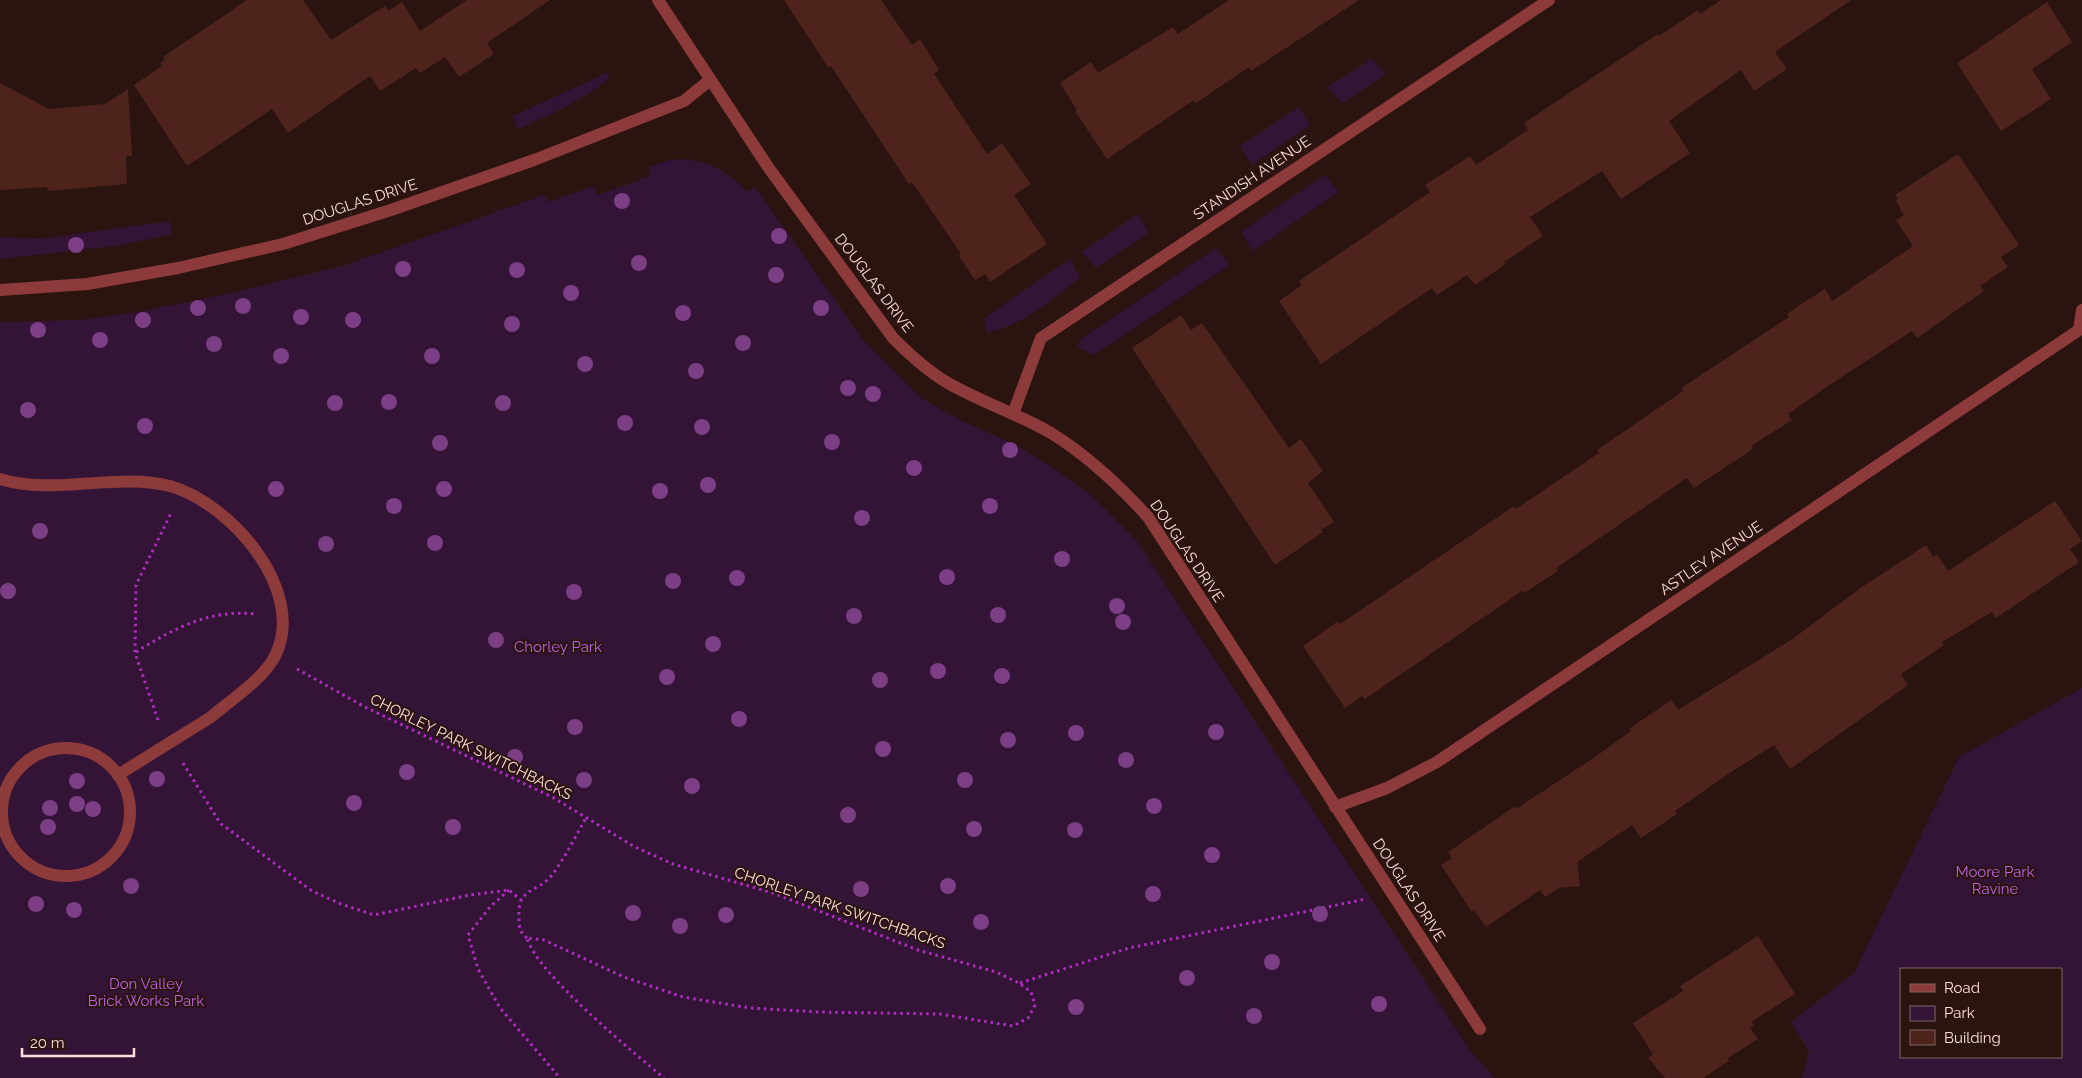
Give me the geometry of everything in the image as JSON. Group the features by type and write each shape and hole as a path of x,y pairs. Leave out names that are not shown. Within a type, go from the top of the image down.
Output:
{"street":[{"name":"DOUGLAS DRIVE","path":"658,0 768,167 893,338 930,372 950,384 1050,433 1079,452 1116,482 1148,518 1480,1029"},
{"name":"STANDISH AVENUE","path":"1013,414 1041,338 1548,0"},
{"name":"DOUGLAS DRIVE","path":"0,290 87,284 178,268 283,244 391,210 534,160 684,101 710,80"},
{"name":"ASTLEY AVENUE","path":"1335,807 1387,788 1437,762 2079,330 2082,313"},
{"path":"0,479 16,484 51,486 130,483 169,486 207,502 226,516 243,534 261,559 274,582 281,616 281,642 275,657 251,684 210,717 118,775"},
{"path":"72,748 90,753 106,762 118,775 128,794 131,816 126,837 115,855 98,869 78,876 57,877 37,870 20,857 8,839 2,819 2,797 10,780 22,766 36,755 54,749 72,748"}],"path":[{"path":"160,728 135,653 136,585 182,491"},
{"path":"135,653 173,629 207,616 245,612 281,616"},
{"name":"CHORLEY PARK SWITCHBACKS","path":"275,657 365,707 552,797 635,847 672,864 773,893 918,950 996,972 1019,983 1031,992 1035,1005 1028,1018 1013,1026 940,1014 818,1012 750,1008 683,997 624,977 544,940 527,938"},
{"path":"180,759 220,823 312,891 341,904 374,915 470,895 509,890 521,900"},
{"path":"586,818 550,878 524,894 518,906 521,934 527,938 530,949 559,982 614,1035 664,1078"},
{"path":"509,890 490,907 468,935 478,969 500,1008 560,1078"},
{"path":"1019,983 1129,948 1393,894"}],"green space":[{"path":"1371,59 1386,74 1343,103 1327,88"},
{"path":"607,73 609,78 577,101 518,129 513,116"},
{"path":"1299,107 1310,125 1252,165 1240,146"},
{"name":"Chorley Park","path":"684,159 704,163 719,169 733,178 747,192 755,187 863,340 921,398 962,421 1014,444 1049,465 1092,496 1137,541 1472,1053 1495,1078 0,1078 0,322 80,320 138,312 240,291 343,266 544,195 549,202 594,186 597,195 651,176 648,167 670,160"},
{"path":"1325,175 1339,192 1252,251 1242,231"},
{"path":"1138,214 1148,233 1096,268 1082,252"},
{"path":"170,221 172,234 122,245 0,259 0,237 40,239"},
{"path":"1216,248 1230,265 1094,355 1077,347 1081,339"},
{"path":"1070,259 1080,278 1023,319 1011,325 986,332 984,318"},
{"name":"Moore Park Ravine","path":"2082,688 2082,1078 1802,1078 1809,1052 1791,1022 1854,973 1959,757"}],"building":[{"path":"247,0 303,0 331,40 385,6 389,11 402,2 420,31 467,0 550,0 487,43 494,54 459,77 445,57 420,73 416,68 380,91 370,76 288,133 272,109 187,166 134,85 162,66 160,63 165,60 163,57"},
{"path":"784,0 881,0 912,45 920,39 939,70 934,74 987,154 1002,143 1031,184 1014,195 1047,244 990,282 985,274 975,280 959,256 961,254 912,182 909,184 831,66 828,67"},
{"path":"1229,0 1359,0 1251,71 1249,67 1196,103 1194,100 1107,159 1075,111 1077,110 1060,83 1091,62 1098,73 1173,27 1178,34"},
{"path":"1721,0 1851,0 1775,52 1787,69 1754,91 1741,70 1669,121 1690,153 1621,199 1602,171 1530,217 1543,236 1504,262 1506,264 1475,285 1467,275 1437,295 1432,288 1321,364 1279,301 1302,285 1299,281 1430,192 1425,185 1470,156 1476,165 1528,130 1524,123 1658,34 1659,36 1698,10 1700,14"},
{"path":"2047,2 2072,42 2032,69 2051,99 2001,131 1957,63"},
{"path":"0,83 49,109 105,104 128,89 132,156 126,156 127,184 48,191 47,187 0,190"},
{"path":"1958,154 2019,245 2001,257 2008,267 1980,286 1984,291 1917,338 1912,331 1831,384 1788,414 1792,420 1751,446 1753,449 1694,488 1687,478 1556,568 1558,571 1524,593 1522,591 1365,699 1362,696 1345,708 1303,646 1338,621 1340,624 1514,506 1516,509 1599,453 1597,450 1683,391 1681,388 1789,317 1787,314 1795,308 1825,289 1832,301 1913,246 1896,220 1904,215 1896,201 1898,199 1895,195"},
{"path":"1181,315 1191,330 1202,323 1289,448 1301,439 1323,471 1308,483 1334,522 1321,530 1323,532 1275,565 1132,348"},
{"path":"2055,501 2082,541 2070,549 2079,562 1996,618 1992,612 1942,642 1944,645 1901,674 1908,685 1790,769 1774,745 1675,811 1677,814 1641,838 1632,825 1577,862 1580,886 1559,888 1545,897 1540,890 1486,927 1474,910 1472,912 1441,865 1452,858 1448,852 1514,807 1516,809 1598,755 1631,731 1629,729 1671,700 1678,710 1794,638 1859,589 1926,545 1933,557 1937,555 1948,571"},
{"path":"1758,936 1795,994 1751,1022 1754,1026 1750,1028 1758,1039 1728,1058 1729,1061 1703,1078 1665,1078 1648,1058 1653,1054 1633,1023 1683,991 1680,986"}],"park label":[{"name":"Don Valley Brick Works Park","path":"146,992"}]}
